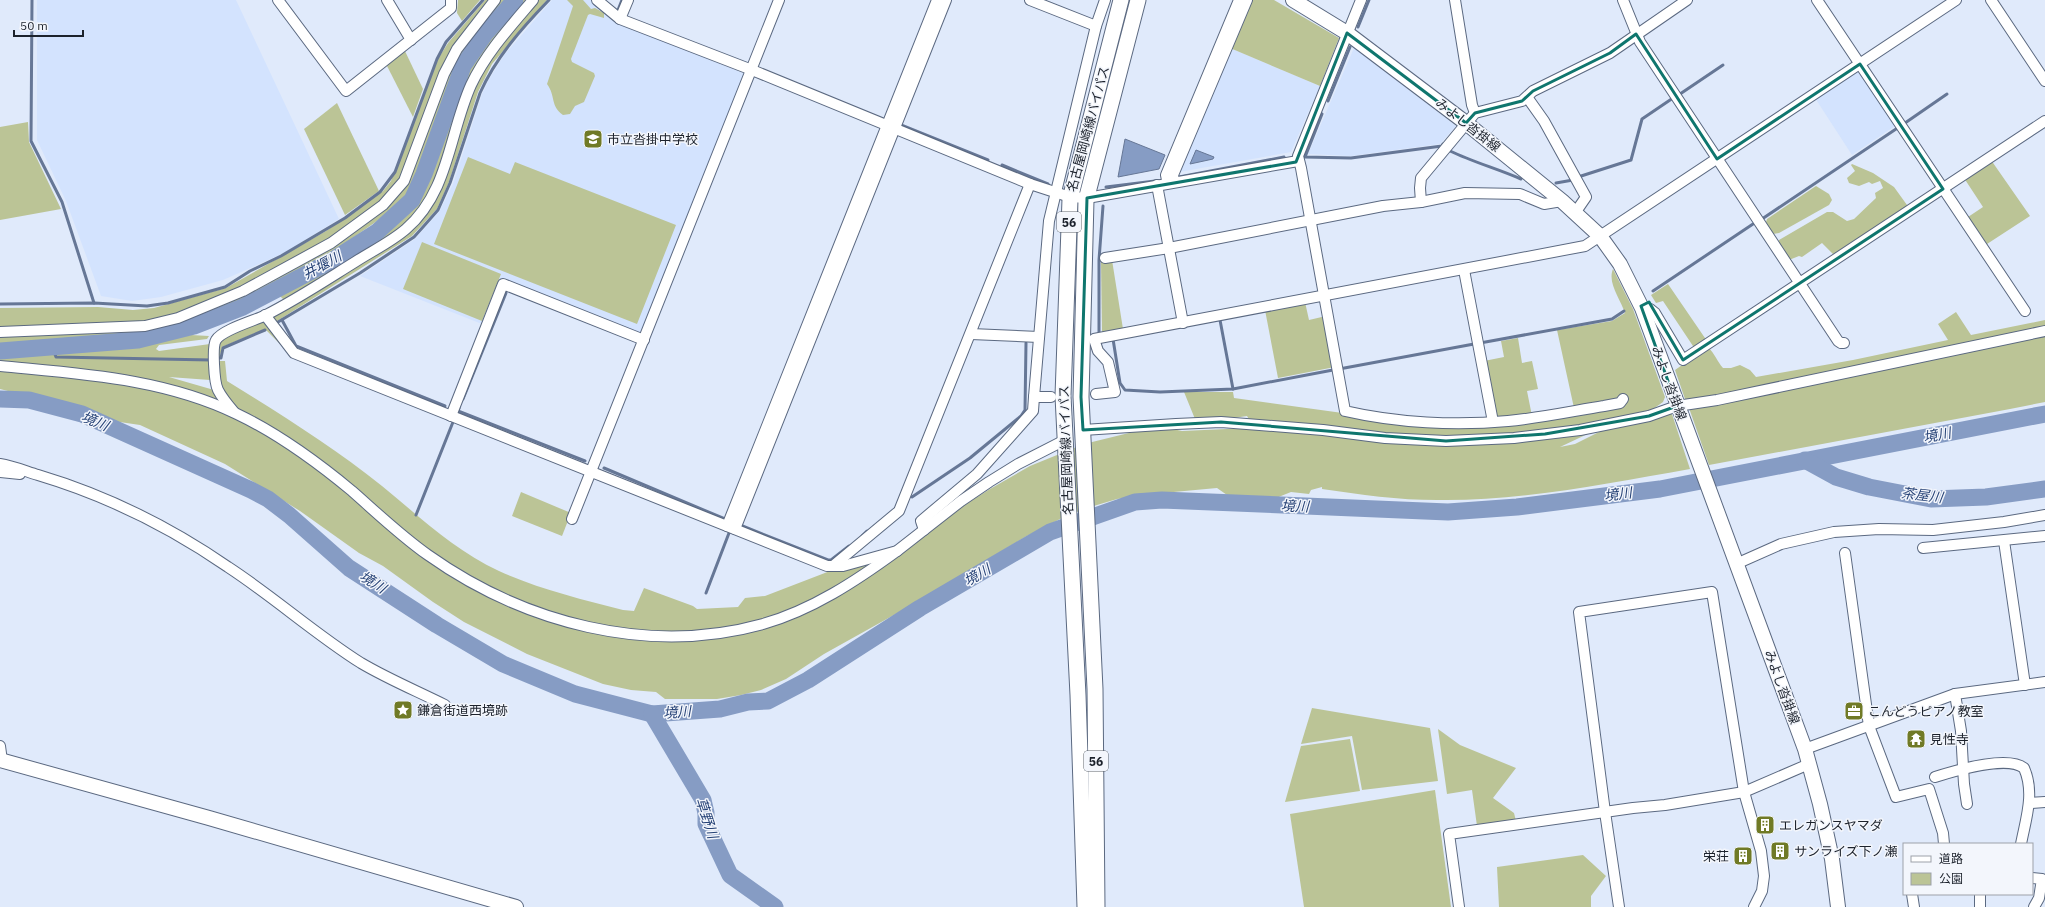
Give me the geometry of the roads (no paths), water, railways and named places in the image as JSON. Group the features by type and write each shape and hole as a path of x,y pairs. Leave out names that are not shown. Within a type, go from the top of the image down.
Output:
{"main road":[{"name":"名古屋岡崎線バイパス","path":"1084,907 1074,625 1063,396 1070,197 1121,0"},
{"name":"名古屋岡崎線バイパス","path":"1097,907 1095,689 1081,397 1087,198 1138,0"},
{"name":"みよし沓掛線","path":"1292,0 1347,33 1471,118 1600,236 1620,264 1642,308 1805,749 1810,764 1832,859 1838,907"},
{"path":"1,760 216,820 516,907"}],"street":[{"path":"278,0 346,91 451,8 451,0"},
{"path":"387,0 411,40"},
{"path":"0,332 145,326 178,318 243,291 331,243 383,204 404,181 444,74 457,49 495,0"},
{"path":"235,413 222,397 217,388 213,345 219,336 265,315 322,283 396,236 420,216 433,197 439,184 469,92 476,76 488,55 503,34 533,0"},
{"path":"597,0 620,19 752,70 1030,184 1070,197 1087,198 1298,161"},
{"path":"620,19 628,0"},
{"path":"572,519 779,0"},
{"path":"891,127 937,0"},
{"path":"731,528 891,127 946,0"},
{"path":"1030,0 1096,26"},
{"path":"924,530 921,521 977,474 1033,411 1049,221 1096,26 1105,0"},
{"path":"1183,323 1169,248 1166,175 1239,0"},
{"path":"1166,184 1173,175 1248,0"},
{"path":"1361,0 1298,156 1345,411 1417,421 1492,422 1604,406 1620,402 1623,399"},
{"path":"1454,0 1472,105 1471,118"},
{"path":"1624,0 1640,42 1838,341 1844,343"},
{"path":"1421,202 1421,178 1471,118 1522,101 1533,91 1610,53 1687,0"},
{"path":"1817,0 2025,312"},
{"path":"1096,394 1115,392 1108,362 1098,351 1094,339 1324,297 1585,246 1956,0"},
{"path":"1991,0 2045,81"},
{"path":"1527,97 1544,120 1586,197 1575,213"},
{"path":"1642,308 1650,309 1655,313 1683,360 2045,121"},
{"path":"834,565 900,511 1030,184"},
{"path":"1105,258 1169,248 1383,206 1421,202 1465,193 1520,194 1544,204 1562,201"},
{"path":"1464,270 1492,422"},
{"path":"451,416 503,284 644,340"},
{"path":"265,315 294,353 827,566 843,566 897,551"},
{"path":"1083,430 1221,422 1323,430 1385,438 1446,441 1514,438 1580,430 1649,416 1677,406 1717,400 2045,331"},
{"path":"971,334 1039,336"},
{"path":"0,366 119,379 158,386 191,395 235,413 277,436 304,454 350,489 409,540 460,576 533,611 578,625 624,634 683,635 726,631 764,624 822,600 869,571 989,482 1018,464 1065,445"},
{"path":"1034,397 1052,397"},
{"path":"0,464 42,476 109,500 194,545 229,567 330,642 362,663 385,676 445,705"},
{"path":"0,472 42,476"},
{"path":"1734,560 1781,544 1834,532 1879,529 1933,530 2004,522 2045,515"},
{"path":"1923,548 2045,536"},
{"path":"2004,541 2025,685"},
{"path":"1845,553 1869,726 1896,796 1929,789 1943,833 1944,843"},
{"path":"1620,907 1605,812 1579,612 1712,592 1744,792 1761,851 1764,876 1762,892 1754,907"},
{"path":"1805,749 1955,694 2045,682"},
{"path":"1955,694 1961,731 1967,804"},
{"path":"0,746 1,760"},
{"path":"1935,778 1963,768 2012,763 2024,768 2029,780 2030,803 2021,843"},
{"path":"1459,907 1450,834 1744,792 1810,764"},
{"path":"2030,803 2045,802"},
{"path":"2033,878 2042,879 2039,898 2034,907"},
{"path":"1912,895 1914,907"},
{"path":"1980,895 1980,907"}],"waterway":[{"path":"32,0 31,141 62,202 94,303"},
{"path":"0,304 94,303 147,306 168,303 225,287 250,271 281,256 345,218 380,192 395,172 437,59 446,42 483,0"},
{"name":"井堰川","path":"0,351 138,340 194,326 243,307 333,260 377,232 412,200 424,174 463,66 485,34 515,0"},
{"path":"278,322 360,273 414,237 438,210 450,183 480,93 486,80 510,44 549,0"},
{"path":"618,10 622,0"},
{"path":"1358,27 1369,0"},
{"path":"1328,101 1350,47"},
{"path":"1680,94 1723,65"},
{"path":"1905,123 1947,94"},
{"path":"1578,177 1631,160 1642,119 1673,98"},
{"path":"1322,114 1305,157 1351,158 1442,146 1443,144"},
{"path":"901,125 988,160"},
{"path":"1762,219 1899,127"},
{"path":"1450,151 1521,179"},
{"path":"1179,177 1284,157"},
{"path":"1002,165 1048,184"},
{"path":"1556,183 1573,180"},
{"path":"1106,187 1155,181"},
{"path":"1099,332 1099,260 1103,206"},
{"path":"1653,291 1753,224"},
{"path":"463,399 506,293"},
{"path":"1480,343 1612,319 1624,311"},
{"path":"282,320 296,346 445,406"},
{"path":"1220,320 1233,389"},
{"path":"219,358 221,358 223,348 265,330"},
{"path":"1113,339 1120,383 1125,390 1160,392 1233,389 1333,370"},
{"path":"912,497 970,458 1021,416 1025,410 1026,343"},
{"path":"1339,369 1474,344"},
{"path":"52,347 56,357 211,360"},
{"name":"境川","path":"0,399 29,400 82,414 251,490 268,499 289,515 349,568 437,625 503,664 575,694 652,714 720,709 748,702 768,701 808,680 920,608 1050,532 1135,502 1162,500 1448,512 1517,507 1660,489 2045,414"},
{"path":"459,408 458,411 585,461"},
{"path":"416,515 453,422"},
{"name":"茶屋川","path":"1805,460 1836,477 1869,487 1931,499 1986,497 2045,489"},
{"path":"604,468 725,519"},
{"path":"740,525 828,560 831,560 849,546"},
{"path":"862,536 867,531"},
{"path":"706,593 729,533"},
{"name":"草野川","path":"652,714 703,800 706,813 706,824 730,875 775,907"}],"place":[{"name":"市立沓掛中学校","path":"593,139"},
{"name":"鎌倉街道西境跡","path":"403,710"},
{"name":"こんどうピアノ教室","path":"1854,711"},
{"name":"見性寺","path":"1916,739"},
{"name":"エレガンスヤマダ","path":"1765,825"},
{"name":"サンライズ下ノ瀬","path":"1780,851"},
{"name":"栄荘","path":"1743,856"}]}
